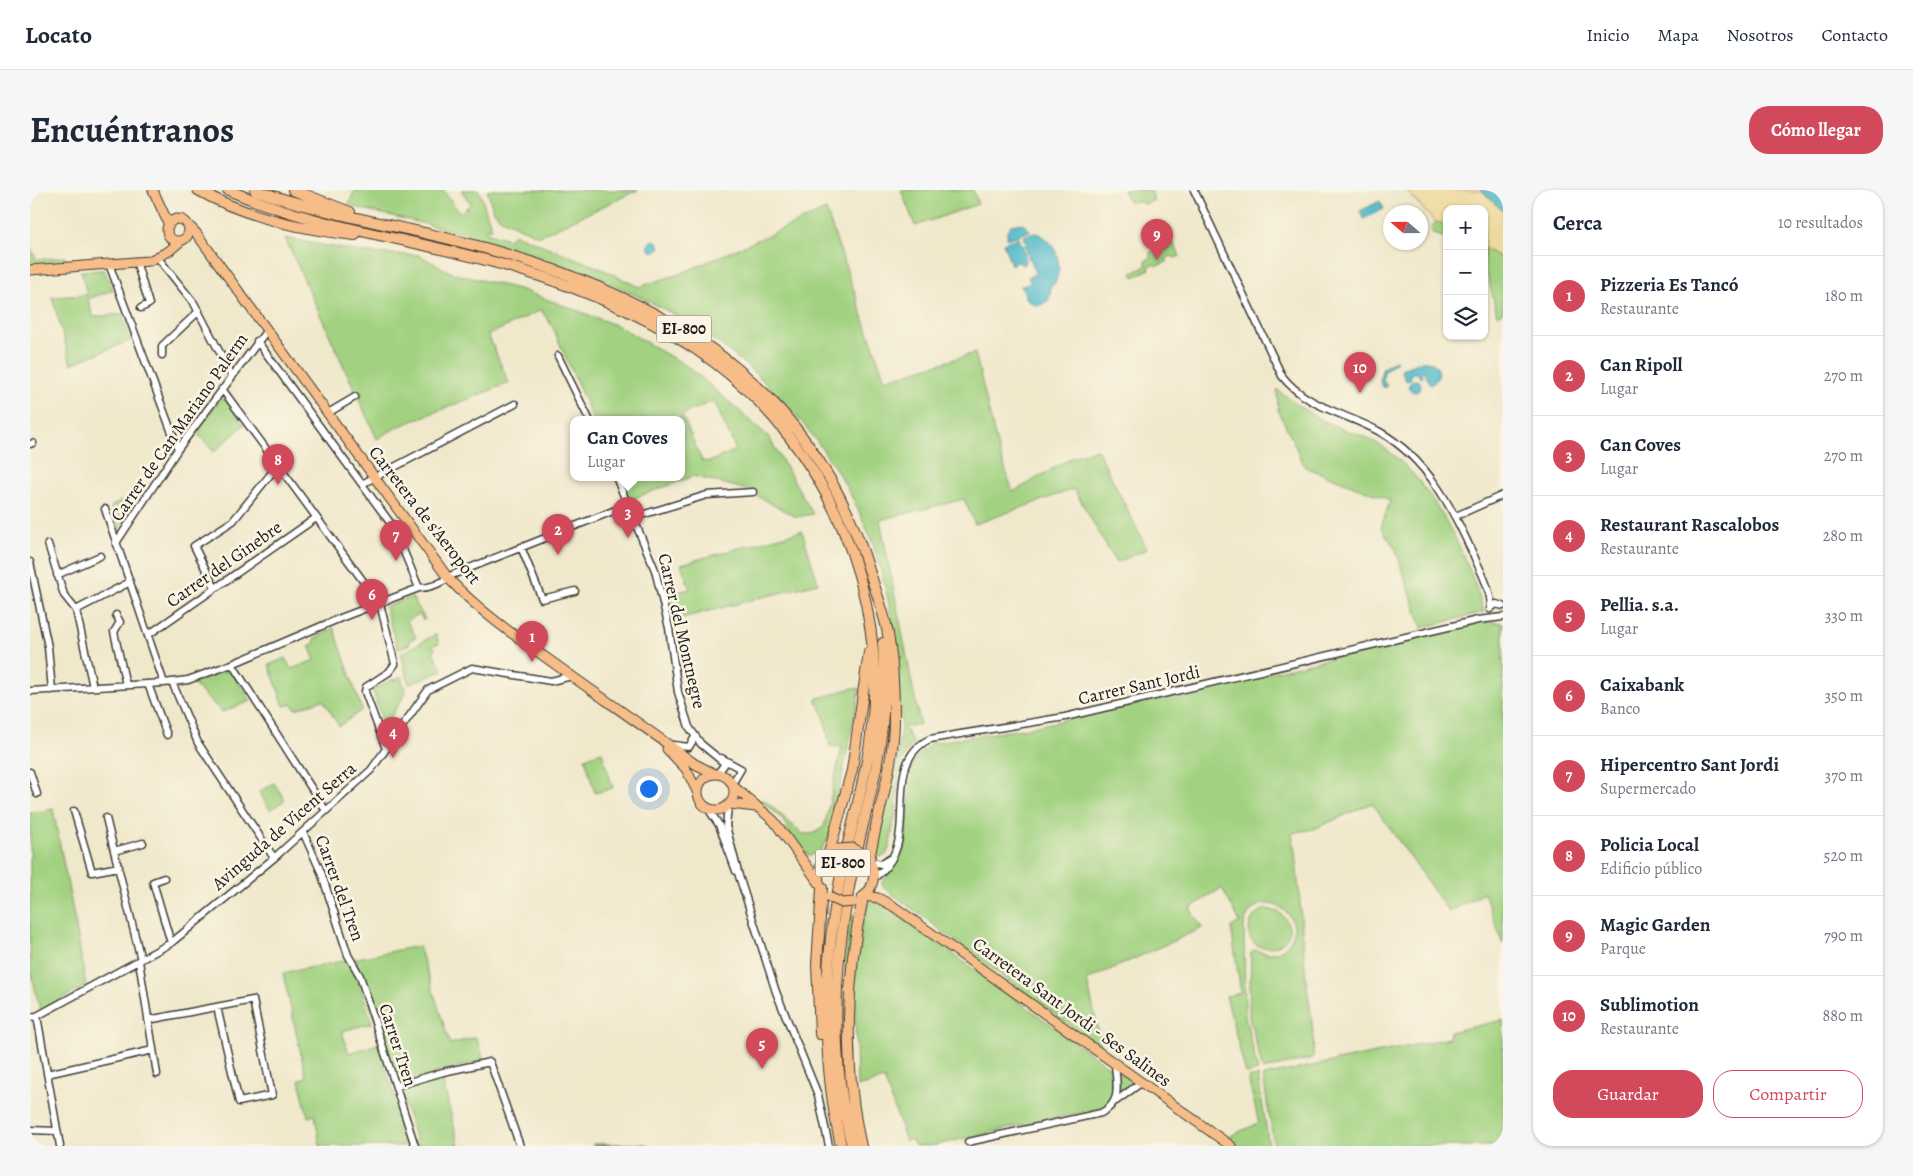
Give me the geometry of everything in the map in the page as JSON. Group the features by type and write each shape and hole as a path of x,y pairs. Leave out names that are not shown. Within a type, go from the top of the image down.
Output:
{"highway":[{"path":"198,190 240,210 286,223 344,234 389,237"},
{"name":"EI-800","path":"228,190 294,214 505,265 577,290 638,317 669,333 718,365 766,409 802,453 822,486 850,546 863,586 871,628 875,695 871,738 838,890 829,958 827,1036 831,1087 841,1146"},
{"name":"EI-800","path":"255,190 298,205 500,252 579,280 643,307 675,324 719,353 768,396 811,447 832,481 852,522 875,590 884,658 883,718 876,769 847,900 839,959 837,991 841,1079 852,1146"},
{"path":"293,190 374,222"},
{"path":"867,859 888,780 894,720 892,664 887,627 875,590"},
{"path":"831,853 852,770 865,691 871,628"},
{"path":"821,886 817,982 821,1047 825,1070 831,1087"},
{"path":"861,1146 853,1095 850,1050 853,968 864,896"}],"main road":[{"path":"154,191 169,225 169,245 161,256"},
{"name":"Carretera de s'Aeroport","path":"162,208 185,222 202,240 448,578 489,617 655,736"},
{"path":"30,270 109,264 161,256 184,239 189,231 185,222 174,220 169,225"},
{"path":"169,236 175,240 192,237 202,240"},
{"path":"655,736 695,764 726,777 733,786 784,833 798,855 829,897 839,902 854,902 864,896 873,880 867,859 848,848 812,861 798,855"},
{"path":"655,736 686,769 707,807 718,810 729,805 747,804 758,808"},
{"path":"699,795 700,784 716,774"},
{"path":"729,805 734,796 733,786"},
{"path":"821,886 820,867 831,853"},
{"name":"Carretera Sant Jordi - Ses Salines","path":"873,880 881,894 893,906"},
{"name":"Carretera Sant Jordi - Ses Salines","path":"864,896 878,898 893,906 1231,1146"}],"street":[{"path":"1194,190 1275,364 1287,383 1315,404 1365,424 1395,442 1419,464 1447,499 1488,587 1503,606"},
{"path":"161,256 199,311 232,376"},
{"path":"136,261 149,304 141,308"},
{"path":"109,264 178,449"},
{"path":"162,355 162,346 199,311"},
{"name":"Carrer de Can Mariano Palerm","path":"116,543 178,449 267,330"},
{"name":"Carretera de s'Aeroport","path":"257,341 394,528 419,588"},
{"path":"558,356 588,416"},
{"path":"222,389 380,604 396,664 389,672 366,688 365,692 386,749"},
{"path":"328,413 355,397"},
{"path":"362,484 515,404"},
{"path":"216,588 194,546 233,521 278,465"},
{"name":"Carrer del Montnegre","path":"618,481 635,517 656,570 669,628 678,692 686,716 695,737 716,755 741,769 733,786"},
{"path":"635,517 707,495 753,492"},
{"path":"1456,516 1503,495"},
{"path":"30,691 188,680 232,664 343,617 419,588 427,588 628,505"},
{"name":"Carrer de Can Mariano Palerm","path":"105,509 164,683"},
{"name":"Carrer del Ginebre","path":"148,635 316,518"},
{"path":"48,544 56,575 69,603 76,610 93,687"},
{"path":"521,548 542,599 575,591"},
{"path":"56,575 100,556"},
{"path":"30,562 48,647 52,690"},
{"path":"76,610 130,582"},
{"path":"1488,587 1490,610 1494,618"},
{"path":"1490,610 1496,604 1503,606"},
{"name":"Carrer Sant Jordi","path":"1478,620 1490,610"},
{"path":"116,615 120,622 114,632 126,685"},
{"name":"Carrer Sant Jordi","path":"873,880 886,868 894,856 899,839 905,768 913,751 930,739 1083,713 1478,620 1503,617"},
{"path":"232,664 326,811"},
{"name":"Avinguda de Vicent Serra","path":"33,1017 171,943 274,858 371,770 428,690 459,672 479,668 551,681 572,676"},
{"path":"172,682 198,743 274,858"},
{"path":"148,684 168,736"},
{"path":"667,744 685,748 691,745 695,737"},
{"path":"716,755 724,765 716,774"},
{"path":"30,772 37,794"},
{"path":"729,805 726,826 735,865"},
{"path":"707,807 719,825 739,876 776,992 818,1095 830,1146"},
{"path":"74,811 92,872 119,867"},
{"path":"106,818 140,960 157,1074"},
{"name":"Carrer del Tren","path":"303,832 321,872 348,955"},
{"path":"114,851 143,843"},
{"path":"867,859 882,864 894,856"},
{"path":"164,878 153,882 171,943"},
{"name":"Carrer Tren","path":"348,955 360,976 415,1146"},
{"path":"148,1020 253,1000 272,1095 239,1102 217,1007"},
{"path":"33,1017 47,1074 60,1146"},
{"path":"47,1074 153,1050"},
{"path":"396,1086 443,1072 490,1062 520,1146"},
{"path":"1115,1063 1116,1101"},
{"path":"968,1142 1101,1112 1110,1108 1116,1101 1142,1082"},
{"path":"30,1130 58,1131"}],"green space":[{"path":"355,190 443,190 460,213 471,204 461,190 479,190 492,229 487,227 486,232 508,239 515,234 602,269 639,287 682,273 826,210 885,380 975,353 997,445 1013,492 1073,457 1097,449 1147,549 1116,563 1074,489 975,524 964,499 880,520 920,724 904,727 913,743 907,751 900,770 895,820 890,845 886,855 879,857 876,848 898,755 901,721 891,614 882,573 869,534 854,501 835,468 814,438 790,408 736,356 706,334 675,315 612,284 545,259 477,238 348,205"},
{"path":"487,190 638,190 539,236 501,219 493,210"},
{"path":"901,190 973,190 978,204 915,226"},
{"path":"1123,190 1151,190 1154,200 1143,205 1141,201 1129,202"},
{"path":"1437,221 1443,223 1443,237 1433,234 1431,227"},
{"path":"285,238 366,253 418,255 452,273 522,290 618,326 690,368 768,436 813,514 796,517 744,489 694,476 685,479 685,422 702,461 709,462 736,450 714,401 682,416 592,416 552,326 541,310 488,335 509,383 397,427 377,439"},
{"path":"1173,242 1180,256 1167,258 1167,262 1157,266 1154,264 1149,266 1150,269 1134,277 1132,273 1146,266 1146,260 1151,258 1149,253"},
{"path":"30,247 37,260 65,257 67,263 30,266"},
{"path":"1488,250 1503,259 1503,312 1497,315 1488,276"},
{"path":"104,270 113,290 88,299 93,317 122,314 132,340 71,364 52,297 87,295 81,271"},
{"path":"1277,389 1321,420 1373,441 1393,455 1411,472 1428,493 1456,540 1477,589 1484,612 1422,628 1395,548 1381,528 1390,500 1305,467 1278,410"},
{"path":"221,398 226,400 244,425 214,452 196,432"},
{"path":"621,481 680,481 629,500"},
{"path":"122,500 133,507 119,529 116,529 111,507"},
{"path":"802,531 818,583 670,621 665,595 690,589 681,564"},
{"path":"412,597 425,619 423,620 419,614 407,621 416,637 409,641 410,644 398,649 385,607"},
{"path":"1486,621 1503,623 1503,944 1484,893 1449,912 1372,803 1314,829 1292,833 1299,887 1313,1058 1263,1070 1249,1017 1251,953 1254,950 1269,953 1280,950 1289,943 1294,932 1293,921 1287,913 1278,907 1268,904 1258,905 1250,912 1244,925 1245,1016 1258,1071 1246,1074 1226,996 1241,993 1231,927 1240,922 1222,888 1190,908 1202,928 1087,980 1101,1044 1097,1046 883,887 882,883 904,851 913,761 931,743 1028,728 1169,697"},
{"path":"334,628 362,710 339,726 323,700 296,709 292,704 284,706 269,665 285,658 291,669 315,660 309,646 315,643 314,639"},
{"path":"436,634 439,643 433,645 435,650 433,652 443,671 409,684 401,654"},
{"path":"231,671 251,701 222,712 192,683 221,672"},
{"path":"401,676 406,693 384,727 373,690"},
{"path":"853,688 860,689 830,836 818,854 809,855 801,850 782,819 761,801 763,799 803,834 812,834 824,827 842,747 830,746 823,713 815,699"},
{"path":"602,752 613,788 595,793 585,758"},
{"path":"274,783 285,800 270,810 259,792"},
{"path":"53,809 86,986 40,1010 30,966 30,813"},
{"path":"870,901 875,901 896,913 1111,1068 1113,1100 1101,1108 931,1146 915,1146 911,1139 906,1141 884,1079 857,1087 856,967 863,921"},
{"path":"1266,909 1279,912 1288,924 1289,934 1275,946 1265,947 1256,944 1250,937 1252,919 1260,911"},
{"path":"850,914 855,914 846,1084 844,999"},
{"path":"419,946 450,1044 476,1037 483,1060 402,1083 396,1078 353,959"},
{"path":"348,960 358,981 372,1023 342,1031 349,1053 378,1044 411,1146 320,1146 315,1115 308,1117 299,1080 306,1077 283,973"},
{"path":"1503,1020 1503,1146 1274,1146 1263,1076 1449,1038 1450,1032"},
{"path":"1119,1072 1133,1081 1130,1087 1125,1089 1119,1087 1117,1074"},
{"path":"441,1075 459,1146 418,1146 399,1088"},
{"path":"1258,1076 1269,1146 1240,1146 1228,1137 1259,1123 1248,1078"},
{"path":"593,1144 645,1144 649,1146 593,1146"}],"sand":[{"path":"1406,190 1481,190 1503,211 1503,259 1488,250 1488,205 1443,205 1443,223 1435,222 1428,214 1428,205 1420,205"}],"water":[{"path":"1481,190 1503,190 1503,211"},
{"path":"1380,201 1383,207 1383,209 1363,219 1360,211"},
{"path":"1022,223 1031,231 1007,239 1007,231 1011,225"},
{"path":"1036,233 1043,236 1053,247 1057,254 1059,270 1054,284 1050,287 1051,293 1048,301 1038,306 1028,301 1021,286 1031,283 1028,277 1035,274 1023,236"},
{"path":"1019,238 1024,250 1026,263 1023,265 1018,262 1011,265 1003,243"},
{"path":"654,240 660,246 654,252 648,246"},
{"path":"1395,360 1397,361 1384,372 1383,380 1387,386 1384,388 1380,382 1382,369"},
{"path":"1423,361 1429,361 1436,366 1439,374 1435,382 1430,385 1424,371 1421,372 1423,377 1420,378 1417,372 1410,375 1411,379 1406,381 1401,369"},
{"path":"1415,380 1421,386 1415,392 1409,386"}],"place":[{"name":"Magic Garden","path":"1157,260"},
{"name":"Sublimotion","path":"1360,393"},
{"name":"Policia Local","path":"278,485"},
{"name":"Can Coves","path":"628,538"},
{"name":"Can Ripoll","path":"558,555"},
{"name":"Hipercentro Sant Jordi","path":"396,561"},
{"name":"Caixabank","path":"372,620"},
{"name":"Pizzeria Es Tancó","path":"532,662"},
{"name":"Restaurant Rascalobos","path":"393,758"},
{"name":"Pellia. s.a.","path":"762,1069"}]}
